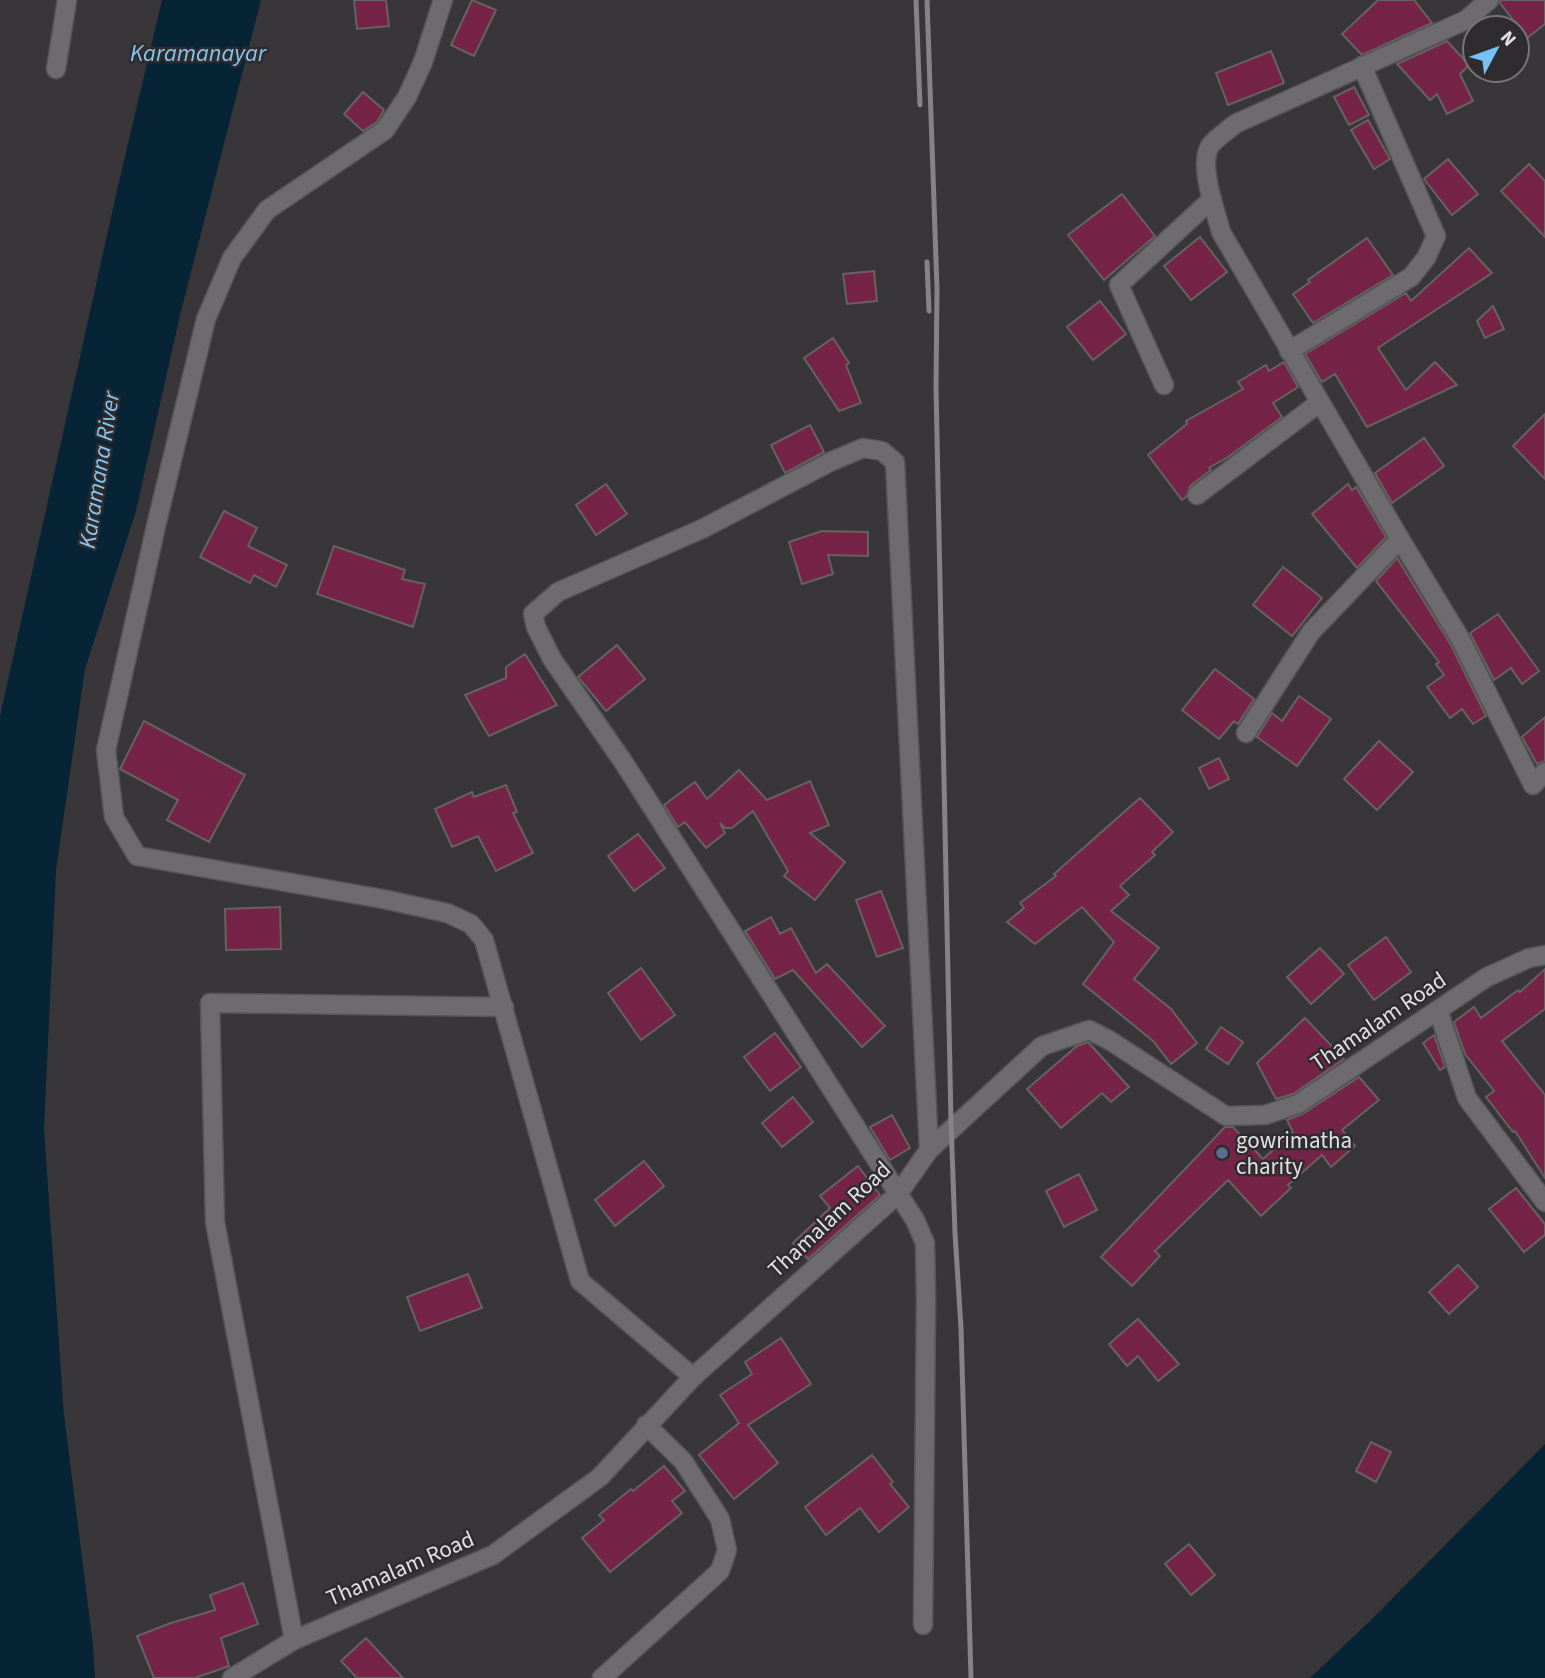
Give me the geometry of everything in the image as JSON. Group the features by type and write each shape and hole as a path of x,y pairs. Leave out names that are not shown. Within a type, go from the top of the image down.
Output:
{"street":[{"path":"56,69 67,0"},
{"path":"443,0 423,62 407,97 385,131 267,210 232,258 206,319 106,750 114,817 137,856 383,899 447,913 471,924 484,940 580,1281 693,1377"},
{"path":"1489,0 1466,20 1235,124 1209,147 1206,166 1221,232 1461,640 1533,785 1545,772"},
{"path":"1289,351 1411,277 1426,258 1436,236 1362,66"},
{"path":"1164,385 1119,285 1212,199"},
{"path":"1197,495 1320,403"},
{"path":"923,1625 925,1243 915,1220 624,763 552,659 536,627 533,614 558,592 702,529 830,462 863,448 882,451 895,462 929,1150"},
{"path":"1246,733 1311,632 1400,539"},
{"name":"Thamalam Road","path":"232,1678 294,1640 493,1555 600,1477 693,1377 898,1194 929,1150 1042,1046 1089,1030 1109,1040 1226,1116 1265,1115 1298,1104 1487,977 1529,958 1545,955"},
{"path":"294,1640 215,1222 210,1003 504,1007"},
{"path":"1438,1010 1467,1098 1545,1202"},
{"path":"602,1678 720,1571 727,1550 720,1519 683,1461 646,1425"}],"water":[{"name":"Karamanayar","path":"162,0 261,0 180,315 136,511 85,669 56,870 44,1129 64,1415 95,1678 0,1678 0,716"},
{"path":"1545,1444 1545,1678 1310,1678 1371,1620"}],"building":[{"path":"354,0 386,0 389,26 357,29"},
{"path":"472,0 496,10 474,56 451,45"},
{"path":"1378,0 1414,0 1432,23 1362,55 1342,34"},
{"path":"1500,0 1545,0 1545,24 1531,35 1531,14 1508,14"},
{"path":"1447,41 1461,56 1461,84 1465,84 1473,101 1447,114 1437,94 1430,100 1397,64"},
{"path":"1271,51 1284,83 1228,105 1216,73"},
{"path":"1354,87 1369,115 1349,125 1334,97"},
{"path":"363,92 384,110 377,122 363,131 344,114"},
{"path":"1368,120 1390,159 1374,169 1351,130"},
{"path":"1448,159 1478,194 1452,215 1424,179"},
{"path":"1529,164 1545,181 1545,237 1501,191"},
{"path":"1122,194 1155,236 1104,280 1068,235"},
{"path":"1200,237 1227,272 1191,300 1164,266"},
{"path":"1367,238 1393,275 1313,323 1293,294 1310,282 1308,280"},
{"path":"1469,248 1492,273 1378,348 1406,390 1435,362 1457,385 1367,427 1335,374 1322,382 1305,354 1406,293 1411,301"},
{"path":"874,271 877,301 847,304 843,274"},
{"path":"1100,301 1126,334 1093,360 1067,327"},
{"path":"1493,306 1504,329 1485,338 1477,321"},
{"path":"833,338 849,363 846,365 861,403 839,411 804,358"},
{"path":"1284,362 1298,387 1273,403 1282,417 1209,468 1211,470 1190,486 1182,500 1148,455 1187,424 1186,421 1243,389 1238,382 1266,365 1269,371"},
{"path":"1545,414 1545,479 1513,446"},
{"path":"810,425 824,452 785,473 771,445"},
{"path":"1424,438 1444,466 1392,503 1375,473"},
{"path":"606,484 627,514 596,535 576,505"},
{"path":"1348,484 1352,490 1356,487 1386,537 1357,568 1312,514"},
{"path":"224,511 257,528 248,546 287,565 276,587 254,575 250,583 200,557"},
{"path":"822,531 868,532 868,556 828,555 833,574 802,584 789,542"},
{"path":"334,546 405,570 402,579 425,584 413,627 317,594"},
{"path":"1397,558 1451,645 1486,716 1473,724 1462,709 1450,718 1427,687 1444,675 1436,664 1439,662 1376,581"},
{"path":"1283,567 1322,598 1292,636 1253,605"},
{"path":"1498,614 1539,671 1522,684 1511,668 1494,680 1470,633"},
{"path":"617,645 645,679 606,711 578,677"},
{"path":"525,654 557,705 489,736 465,695 506,678 506,667"},
{"path":"1215,669 1254,699 1238,724 1234,721 1219,739 1182,710"},
{"path":"1299,696 1331,719 1297,766 1257,737 1272,713 1282,721"},
{"path":"1545,717 1545,761 1537,764 1522,737"},
{"path":"144,721 245,775 209,842 167,820 178,800 120,769"},
{"path":"1379,741 1413,772 1377,810 1344,779"},
{"path":"1219,758 1229,779 1209,789 1199,768"},
{"path":"739,770 767,800 810,781 829,825 810,833 845,862 815,900 784,876 788,871 753,811 732,828 725,828 720,823 725,833 706,848 685,822 678,827 664,805 695,782 707,799"},
{"path":"506,785 517,812 513,813 533,853 496,871 478,836 452,847 435,809 472,792 474,797"},
{"path":"1140,798 1173,832 1152,852 1155,855 1120,886 1129,895 1111,911 1159,948 1134,979 1171,1009 1197,1043 1171,1064 1153,1041 1083,984 1114,942 1082,907 1035,944 1007,922 1024,908 1020,903 1056,876 1054,874"},
{"path":"638,834 665,868 634,891 608,856"},
{"path":"881,891 903,948 877,957 856,900"},
{"path":"280,907 281,949 226,950 225,909"},
{"path":"771,917 780,934 791,928 816,973 827,964 885,1026 862,1047 793,970 775,979 745,931"},
{"path":"1386,937 1411,972 1374,1000 1348,965"},
{"path":"1320,948 1344,974 1311,1004 1287,977"},
{"path":"641,968 675,1015 641,1040 608,993"},
{"path":"1545,969 1545,1009 1502,1041 1545,1095 1545,1178 1515,1131 1513,1132 1486,1097 1494,1091 1465,1054 1454,1022 1474,1007 1481,1018 1518,990 1520,992"},
{"path":"1305,1018 1344,1059 1293,1094 1276,1099 1257,1063"},
{"path":"1221,1027 1243,1042 1228,1064 1206,1049"},
{"path":"775,1033 801,1067 770,1091 744,1057"},
{"path":"1434,1035 1445,1067 1440,1070 1423,1043"},
{"path":"1088,1042 1129,1087 1111,1102 1102,1093 1061,1128 1027,1089 1077,1046"},
{"path":"1359,1077 1379,1100 1342,1130 1355,1146 1331,1167 1322,1155 1288,1185 1291,1188 1261,1216 1228,1180 1155,1251 1160,1256 1132,1286 1101,1257 1225,1127 1233,1127 1263,1159 1293,1132 1287,1120 1304,1113"},
{"path":"793,1097 813,1122 782,1147 762,1123"},
{"path":"892,1115 910,1148 890,1160 870,1127"},
{"path":"644,1161 664,1186 615,1226 595,1200"},
{"path":"858,1166 880,1195 808,1259 793,1243 830,1208 820,1196"},
{"path":"1079,1174 1097,1210 1064,1227 1046,1191"},
{"path":"1516,1188 1545,1224 1545,1235 1524,1252 1489,1209"},
{"path":"1458,1265 1478,1287 1449,1314 1429,1292"},
{"path":"468,1274 482,1308 420,1331 407,1297"},
{"path":"1138,1319 1179,1364 1158,1381 1138,1356 1127,1366 1109,1344"},
{"path":"781,1338 811,1384 748,1425 778,1463 734,1499 699,1455 739,1423 720,1395 752,1374 745,1362"},
{"path":"1371,1442 1391,1452 1376,1482 1356,1471"},
{"path":"872,1455 893,1482 890,1484 909,1507 879,1532 860,1508 826,1535 805,1507"},
{"path":"664,1466 685,1491 672,1501 682,1513 610,1572 582,1538 604,1520 599,1515"},
{"path":"1189,1544 1215,1575 1191,1595 1165,1564"},
{"path":"243,1583 258,1624 221,1638 229,1666 195,1678 154,1678 137,1636 215,1610 210,1595"},
{"path":"366,1638 403,1678 357,1678 341,1661"}],"railway":[{"path":"916,0 920,105"},
{"path":"927,0 937,289 936,387 951,1122 961,1328 971,1678"},
{"path":"927,262 929,311"}],"place":[{"name":"gowrimatha charity","path":"1222,1153"}],"water label":[{"name":"Karamana River","path":"99,470"}]}
